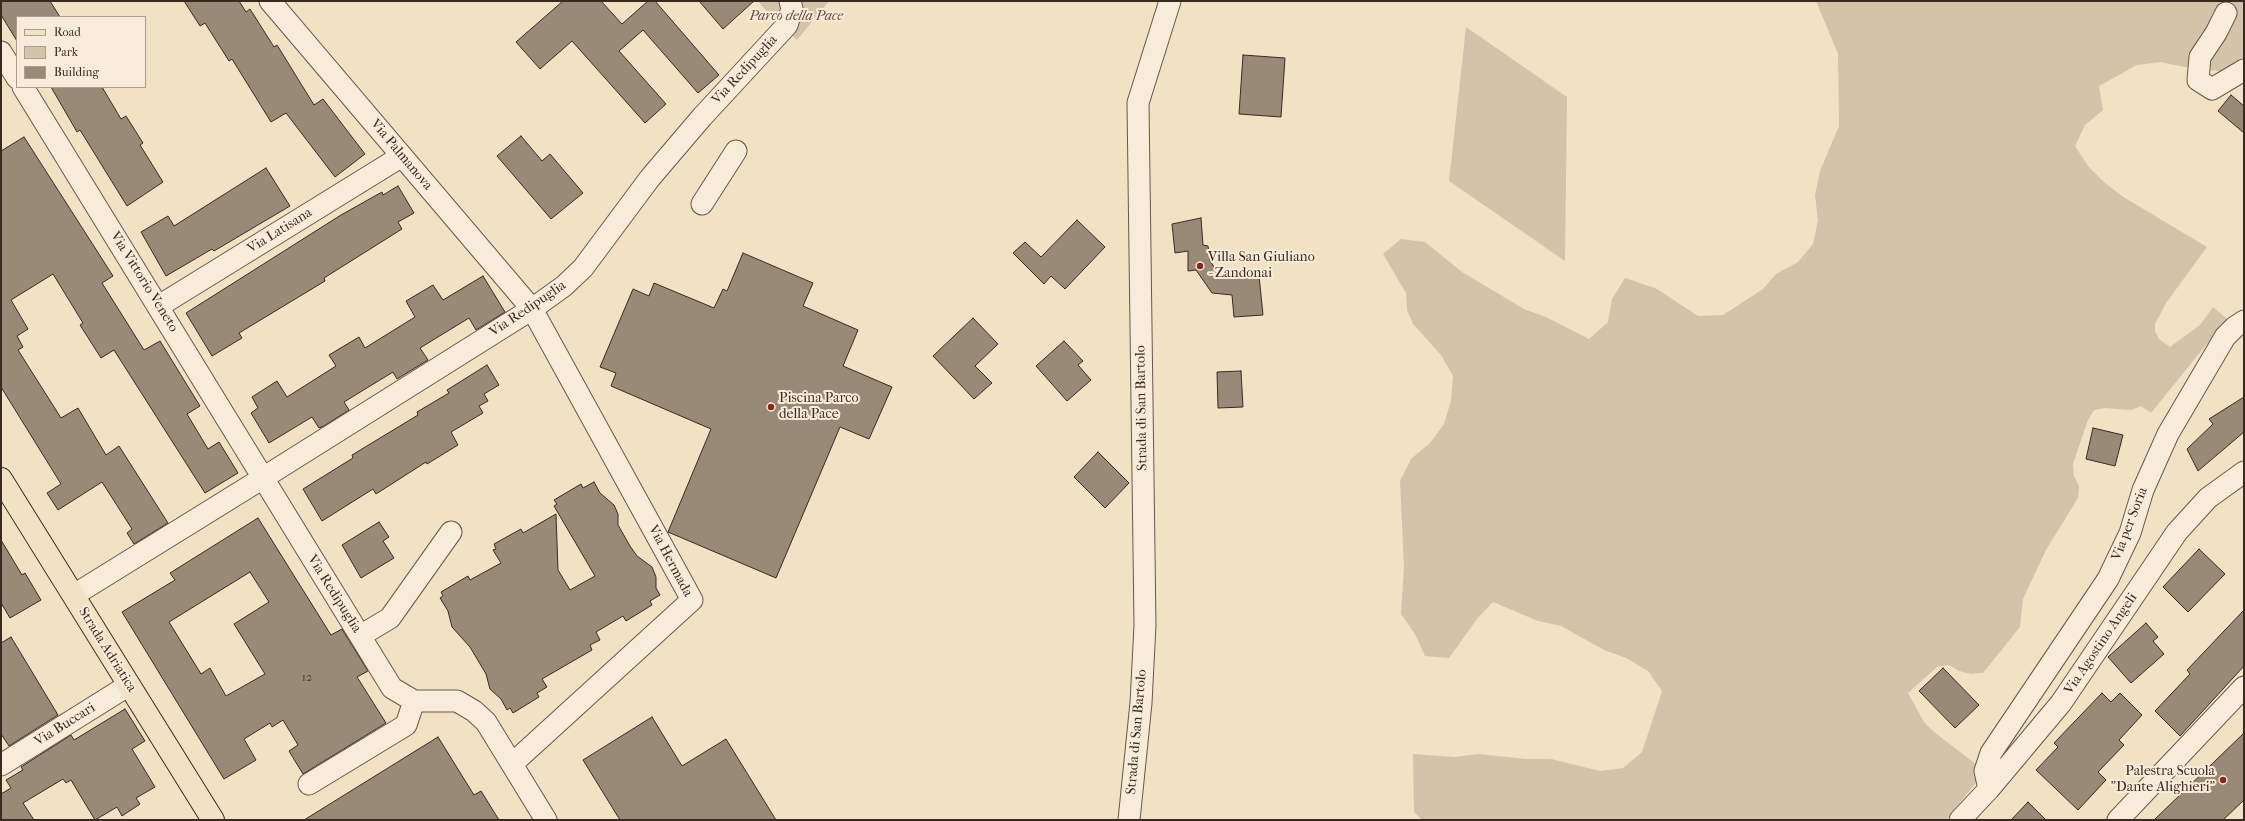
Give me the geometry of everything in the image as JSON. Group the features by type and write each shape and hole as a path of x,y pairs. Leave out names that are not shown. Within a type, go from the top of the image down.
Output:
{"main road":[{"name":"Strada Adriatica","path":"1,479 213,820"}],"street":[{"name":"Via Palmanova","path":"270,1 532,309"},
{"name":"Via Redipuglia","path":"74,595 532,309 564,286 583,268 650,178 702,117 787,25 792,9 790,1"},
{"name":"Strada di San Bartolo","path":"1129,820 1141,703 1144,624 1138,103 1170,1"},
{"path":"2226,13 2216,33 2200,57 2198,80 2212,89 2244,70"},
{"path":"1,52 16,76"},
{"name":"Via Vittorio Veneto","path":"23,88 159,306 263,478"},
{"path":"702,204 736,151"},
{"name":"Via Latisana","path":"159,306 402,156"},
{"name":"Via Hermada","path":"512,764 692,600 532,309"},
{"name":"Via per Soria","path":"1989,789 1985,772 1991,753 2108,579 2130,533 2143,490 2168,434 2225,337 2235,327 2244,321"},
{"name":"Via Agostino Angeli","path":"1960,820 1989,789 2061,703 2177,532 2208,498 2244,472"},
{"name":"Via Redipuglia","path":"263,478 392,688 414,701"},
{"path":"360,636 390,618 451,532"},
{"name":"Via Buccari","path":"1,764 129,685"},
{"path":"2118,820 2244,688"},
{"path":"308,784 406,725 414,701 457,702 467,706 486,722 546,820"}],"green space":[{"name":"Parco della Pace","path":"758,1 829,1 797,40 767,12"},
{"path":"1816,1 2244,1 2244,58 2226,72 2184,67 2161,62 2137,65 2099,86 2103,110 2085,125 2075,146 2088,166 2105,183 2125,198 2207,247 2166,303 2155,324 2155,331 2159,339 2170,347 2200,325 2213,307 2227,319 2151,413 2141,406 2131,410 2105,408 2094,410 2088,420 2073,464 2074,476 2079,486 2078,498 2046,550 2023,599 2020,627 1983,673 1971,674 1959,671 1949,665 1937,667 1908,693 1924,722 1934,732 1977,765 1979,779 1946,820 1422,820 1414,812 1413,754 1455,757 1478,754 1527,759 1551,759 1600,771 1623,768 1642,752 1662,691 1648,671 1626,658 1604,650 1561,626 1538,621 1493,602 1477,619 1449,658 1425,656 1415,634 1401,614 1404,567 1400,481 1411,459 1430,443 1444,424 1451,401 1453,376 1441,355 1413,324 1407,310 1406,293 1383,254 1401,239 1425,242 1462,272 1524,309 1546,317 1589,339 1608,322 1612,299 1625,278 1657,289 1698,316 1723,315 1763,289 1776,274 1798,262 1813,244 1818,220 1815,195 1820,171 1839,126 1838,54"},
{"path":"1466,27 1567,97 1565,261 1449,181"}],"building":[{"path":"1,1 50,1 59,16 16,16 16,39 1,15"},
{"path":"184,1 239,1 246,12 250,9 274,47 277,45 314,105 323,99 365,154 335,177 286,113 271,122 232,59 229,61 205,23 200,26"},
{"path":"563,1 601,1 622,24 648,1 655,1 719,75 698,93 643,30 619,51 666,104 645,123 572,41 540,69 516,42"},
{"path":"699,1 754,1 723,29"},
{"path":"1243,55 1285,58 1281,117 1239,114"},
{"path":"52,88 103,88 121,119 126,116 143,143 140,145 163,182 127,206 80,130 77,132"},
{"path":"2231,95 2244,106 2244,133 2218,111"},
{"path":"521,136 542,161 550,154 583,193 551,219 497,156"},
{"path":"24,137 113,276 102,283 144,350 160,341 200,406 187,414 208,449 219,442 238,473 205,493 114,350 101,358 80,325 83,323 53,274 11,300 28,329 17,336 23,347 18,350 61,418 78,408 106,455 119,446 168,523 134,544 127,533 132,529 102,482 58,510 47,493 61,484 1,387 1,151"},
{"path":"266,168 290,206 214,251 212,249 166,276 141,232 168,216 174,226"},
{"path":"398,186 414,213 398,222 402,229 324,278 325,281 239,333 242,338 212,356 186,313 341,215 382,192 383,195"},
{"name":"Villa San Giuliano - Zandonai","path":"1201,218 1203,245 1208,246 1210,261 1220,275 1259,276 1263,315 1234,317 1232,295 1212,293 1196,270 1188,271 1188,251 1175,253 1172,224"},
{"path":"1077,220 1105,247 1065,289 1051,276 1044,284 1013,253 1025,242 1041,257"},
{"name":"Piscina Parco della Pace","path":"743,253 813,283 803,306 858,330 843,366 892,387 869,439 840,427 776,578 668,532 711,429 611,386 616,373 600,367 633,289 649,296 654,283 714,308 723,289 727,291"},
{"path":"483,276 505,312 476,330 469,318 420,348 428,360 397,379 393,372 344,402 349,410 324,426 319,428 312,417 269,443 251,413 258,408 252,397 277,381 287,397 336,366 329,355 359,337 365,348 415,317 406,301 433,285 443,300"},
{"path":"973,318 998,344 975,366 992,383 974,399 933,356"},
{"path":"1064,341 1083,361 1078,365 1091,380 1067,401 1036,366"},
{"path":"487,365 499,385 484,394 488,401 479,406 483,413 451,432 458,445 427,464 426,462 376,494 373,489 322,521 303,489 353,458 352,455 418,415 417,412 449,393 447,390"},
{"path":"1241,371 1243,407 1218,408 1217,372"},
{"path":"2244,397 2244,432 2198,471 2187,449 2213,424 2209,419"},
{"path":"2093,428 2123,435 2115,466 2086,459"},
{"path":"1098,452 1129,483 1105,508 1074,477"},
{"path":"594,482 600,493 614,505 618,514 618,525 630,546 637,556 652,567 656,577 656,588 660,595 650,601 652,605 626,621 623,616 596,632 600,640 590,645 592,650 542,679 547,687 537,693 539,697 513,713 510,708 507,710 501,699 490,689 486,674 470,647 452,627 448,611 440,598 443,596 441,592 468,576 470,580 501,563 493,550 496,549 494,544 521,529 523,533 556,514 558,570 570,590 595,576 554,506 557,504 554,500 581,484 583,488"},
{"path":"258,518 331,635 342,629 368,671 357,677 386,723 303,774 289,751 298,745 283,720 272,727 270,723 244,739 256,760 224,779 122,612 175,580 170,573","holes":["250,572 269,602 234,624 265,674 226,696 210,668 201,674 169,622"]},
{"path":"379,522 389,537 383,541 394,558 361,578 342,545"},
{"path":"1,540 22,575 25,573 41,600 10,618 1,603"},
{"path":"2199,549 2225,574 2188,612 2163,587"},
{"path":"2244,610 2244,666 2180,736 2155,711 2190,674 2187,670"},
{"path":"2146,623 2158,637 2153,641 2164,654 2131,683 2108,657"},
{"path":"11,637 58,715 9,746 1,734 1,643"},
{"path":"1943,668 1979,705 1955,728 1919,691"},
{"path":"2102,693 2111,702 2120,693 2142,715 2119,740 2124,745 2098,772 2106,780 2078,810 2036,770 2058,747 2054,743"},
{"path":"125,709 145,741 132,749 155,787 136,798 140,804 122,816 117,807 95,820 71,780 66,783 63,779 23,803 34,820 1,820 1,794 11,788 6,780 23,770 21,767 71,735 74,740"},
{"path":"652,717 682,766 726,739 776,820 620,820 583,760"},
{"name":"Palestra Scuola \"Dante Alighieri\"","path":"2244,733 2244,800 2223,820 2154,820"},
{"path":"438,737 474,795 481,791 499,820 304,820"},
{"path":"2028,802 2046,820 2011,820"}],"place":[{"name":"Villa San Giuliano - Zandonai","path":"1200,266"},
{"name":"Piscina Parco della Pace","path":"771,407"},
{"name":"Palestra Scuola \"Dante Alighieri\"","path":"2223,780"}]}
